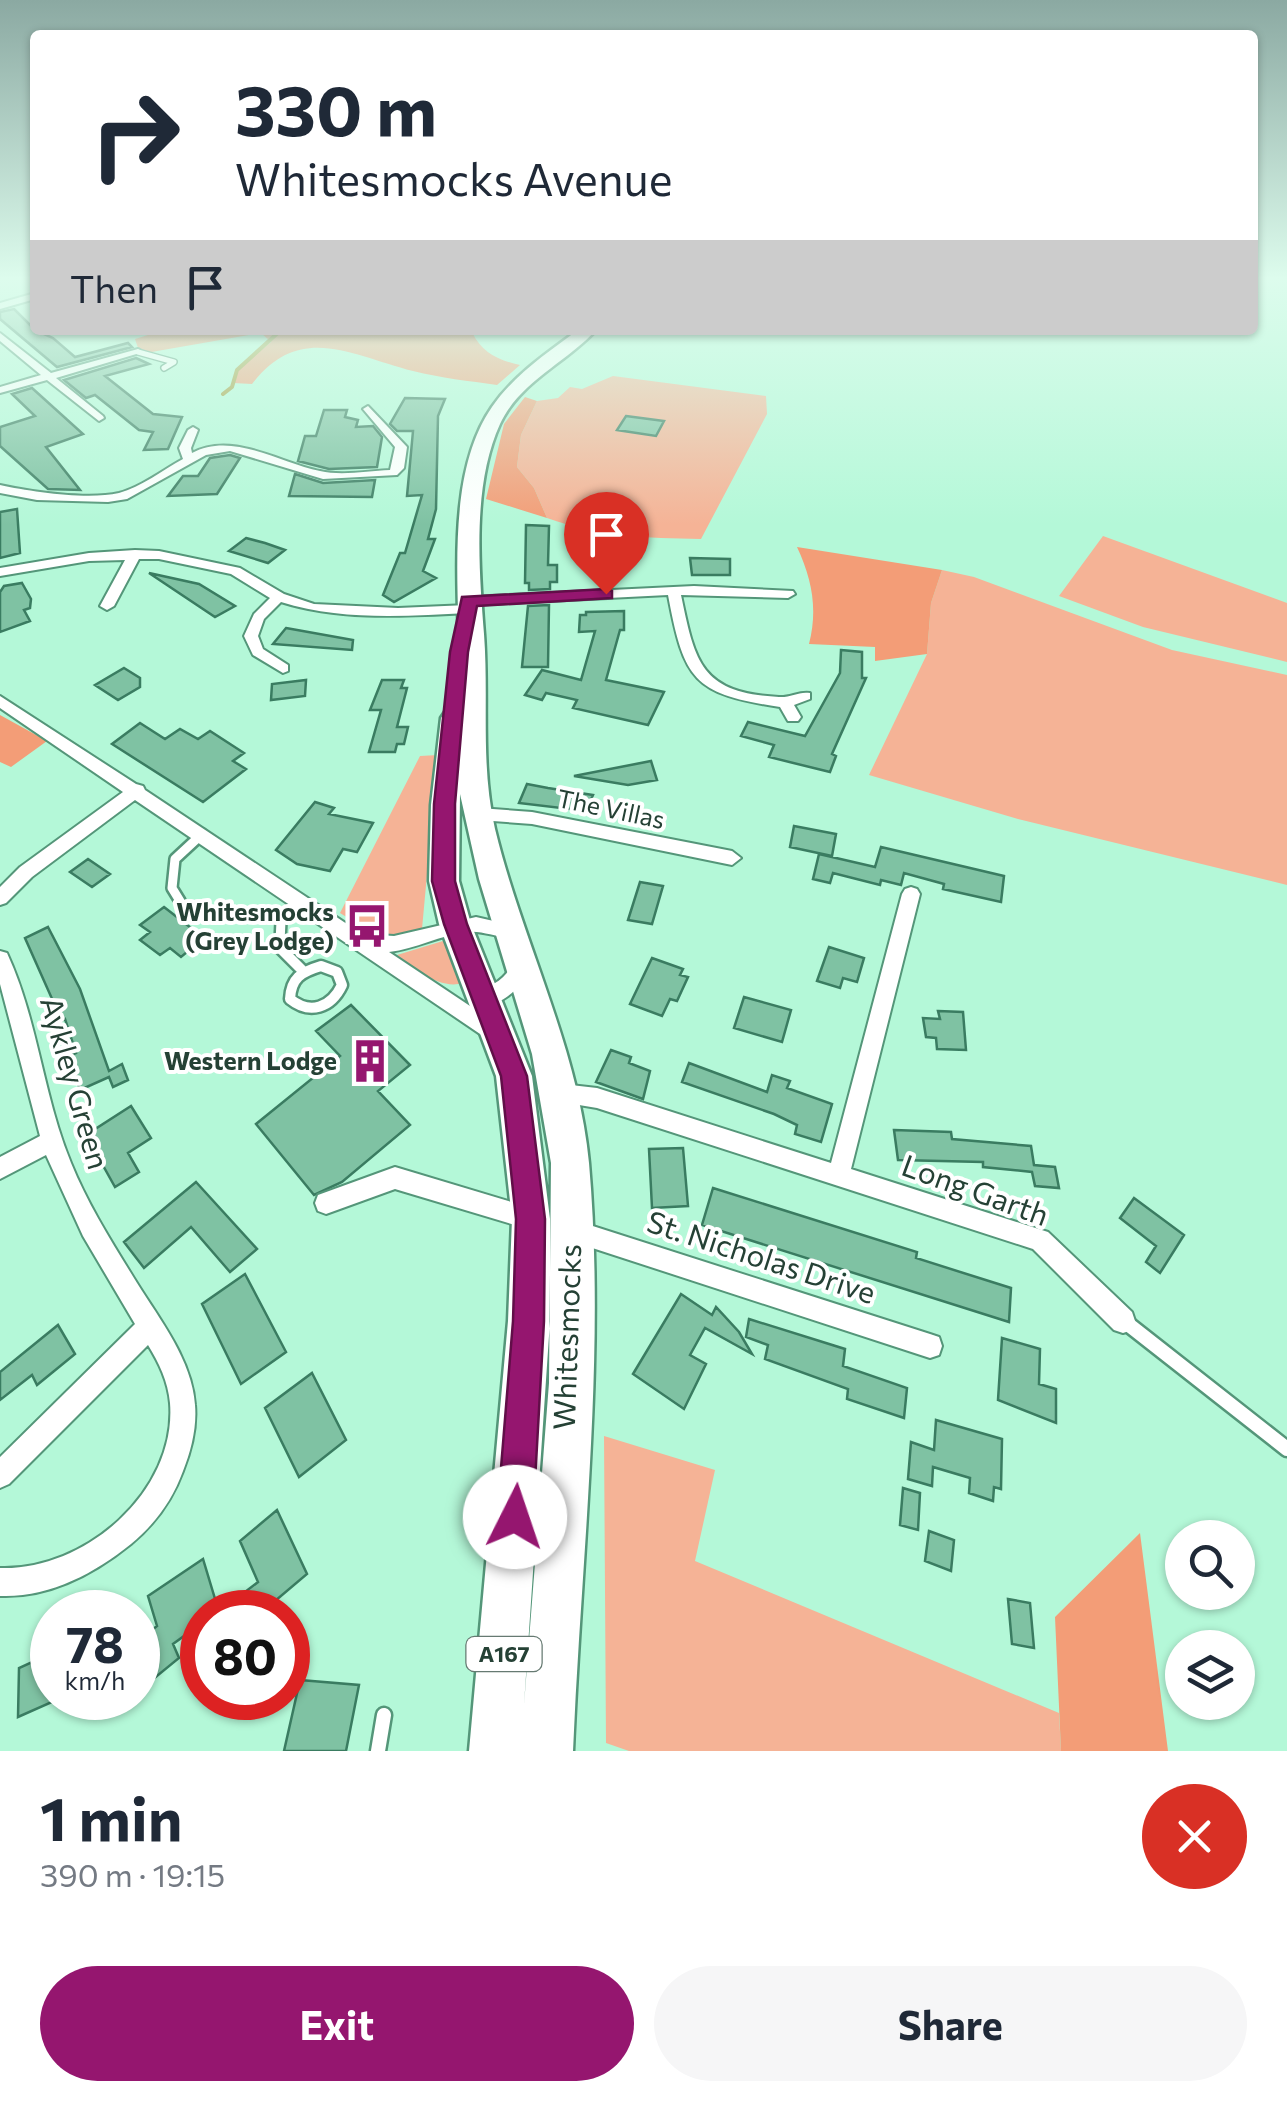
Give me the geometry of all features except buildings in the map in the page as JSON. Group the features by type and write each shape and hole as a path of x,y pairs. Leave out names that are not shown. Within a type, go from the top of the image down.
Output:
{"highway":[{"name":"Whitesmocks","path":"495,1751 528,1340 530,1219 514,1076 498,1035 464,999 456,924 444,881 445,804 483,444 506,400 547,362"},
{"name":"Whitesmocks","path":"468,610 473,648 470,742 479,814 509,931 562,1094 572,1230 571,1322 547,1751"}],"street":[{"path":"31,362 99,418"},
{"path":"0,390 104,362"},
{"path":"0,489 37,496 108,498 143,488 203,452 230,448 323,476 393,472 398,468 401,447 368,409"},
{"path":"189,460 185,448 193,430"},
{"path":"107,606 135,554"},
{"path":"0,572 89,557 135,554 185,558 254,580 279,597 313,608 344,612 468,610 674,591 788,594"},
{"path":"674,591 692,668 704,684 789,710 805,696"},
{"path":"279,597 256,618 250,642 264,659 283,668"},
{"path":"0,700 362,942 464,999 501,992 520,974 522,964"},
{"path":"0,898 26,872 136,790"},
{"name":"The Villas","path":"479,814 532,818 732,858"},
{"path":"839,1175 911,894"},
{"path":"362,942 392,945 456,924 488,922 509,931"},
{"name":"Aykley Green","path":"0,959 17,1000 52,1141 82,1216 150,1326 179,1384 183,1408 172,1468 159,1494 109,1543 37,1582 16,1586 0,1582"},
{"name":"Long Garth","path":"562,1094 597,1098 1040,1240 1123,1321"},
{"path":"0,1168 52,1141"},
{"name":"St. Nicholas Drive","path":"326,1203 395,1178 572,1230 930,1346"},
{"path":"0,1475 150,1326"}],"lane":[{"path":"164,368 173,362"},
{"path":"180,901 172,888 175,858 202,834"},
{"path":"298,900 281,920 280,948 303,971"},
{"path":"322,966 337,972 342,985 334,1000 318,1009 294,1004 290,998 291,984 303,971 322,966"},
{"path":"1123,1321 1287,1449"},
{"path":"378,1751 384,1715"}],"shaded area":[{"path":"247,362 275,362 252,384 233,383 237,370"},
{"path":"383,362 520,365 497,385 423,373"},
{"path":"613,376 766,396 767,414 701,539 604,533 547,518 534,488 517,467 521,435 537,401 558,398 570,387 582,389"},
{"path":"525,397 537,401 521,435 517,467 534,488 547,518 486,499 504,424"},
{"path":"1103,536 1287,603 1287,662 1143,627 1059,596"},
{"path":"797,547 942,570 931,603 927,654 875,661 875,647 809,644 812,594"},
{"path":"942,570 974,577 1172,650 1287,675 1287,885 1018,819 869,775 927,654 931,603"},
{"path":"0,715 47,741 11,767 0,762"},
{"path":"438,755 422,929 401,937 380,934 340,913 420,756"},
{"path":"443,941 449,944 463,983 437,981 397,955"},
{"path":"604,1436 715,1470 695,1561 1059,1713 1061,1751 629,1751 606,1743"},
{"path":"1140,1533 1168,1751 1061,1751 1055,1617"}],"waterway":[{"path":"223,394 232,387 237,370 246,362"}],"place":[{"name":"Whitesmocks (Grey Lodge)","path":"367,926"},
{"name":"Western Lodge","path":"370,1061"}],"route":[{"path":"515,1517 529,1321 530,1219 523,1128 514,1076 456,924 444,881 445,804 459,652 468,621 468,601 606,594"}]}
